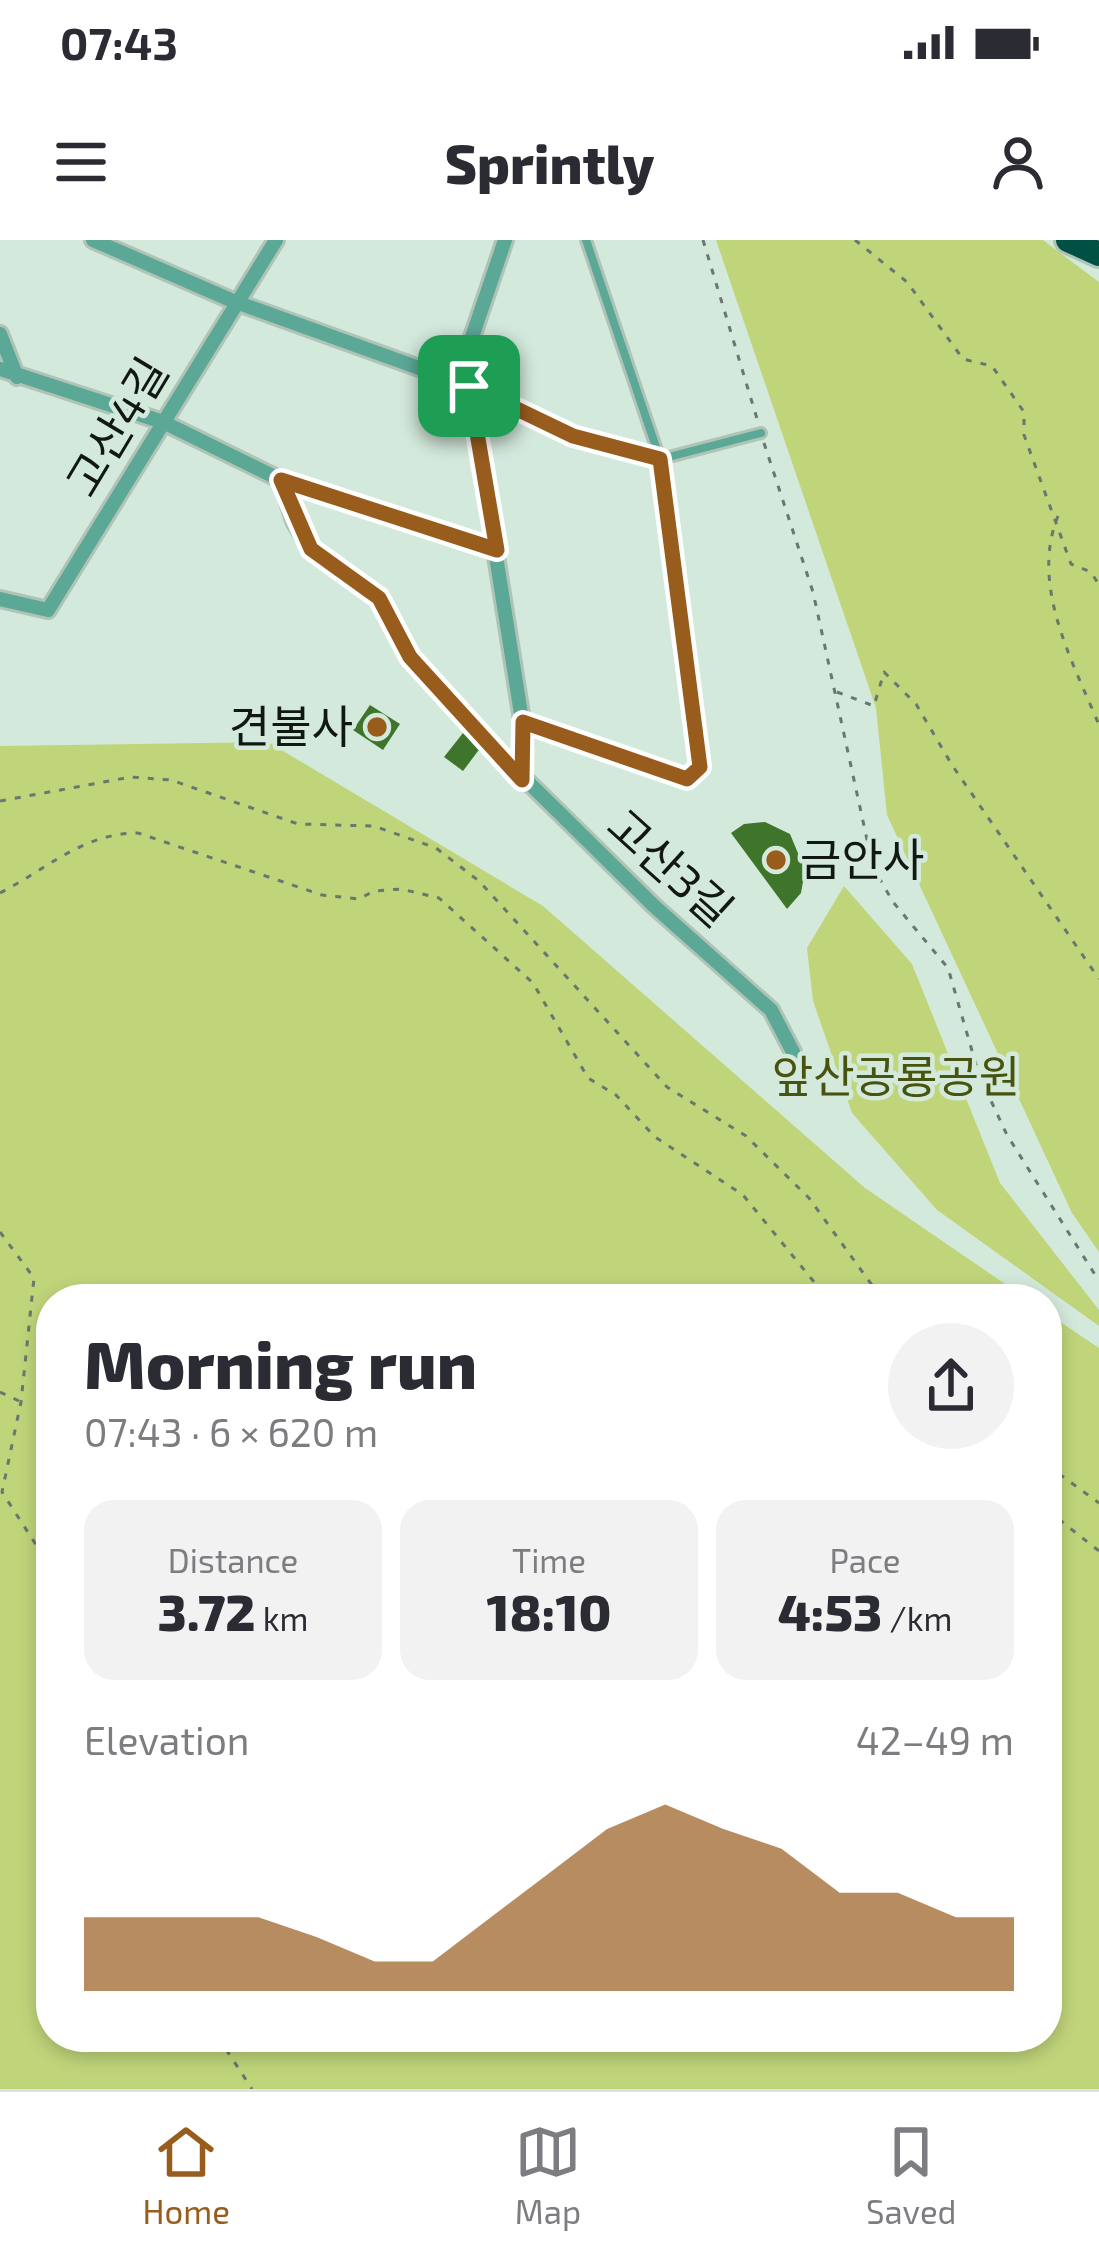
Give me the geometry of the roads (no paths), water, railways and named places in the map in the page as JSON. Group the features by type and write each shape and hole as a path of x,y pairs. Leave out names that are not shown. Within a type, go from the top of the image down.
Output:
{"highway":[{"path":"1068,240 1099,254"}],"street":[{"path":"93,240 233,301 469,386 573,436 660,459"},
{"name":"고산4길","path":"0,599 48,610 233,301 275,240"},
{"path":"505,240 469,346 469,386 523,722 522,780"},
{"path":"0,334 16,377"},
{"path":"0,369 163,422 281,480 497,550"},
{"name":"고산3길","path":"281,480 311,549 379,598 410,657 522,780 772,1010 793,1052"}],"lane":[{"path":"523,722 687,779 700,767 660,459 586,240"},
{"path":"660,459 761,433"}],"place":[{"name":"견불사","path":"377,727"},
{"name":"금안사","path":"776,860"}],"park label":[{"name":"앞산공룡공원","path":"896,1077"}]}
